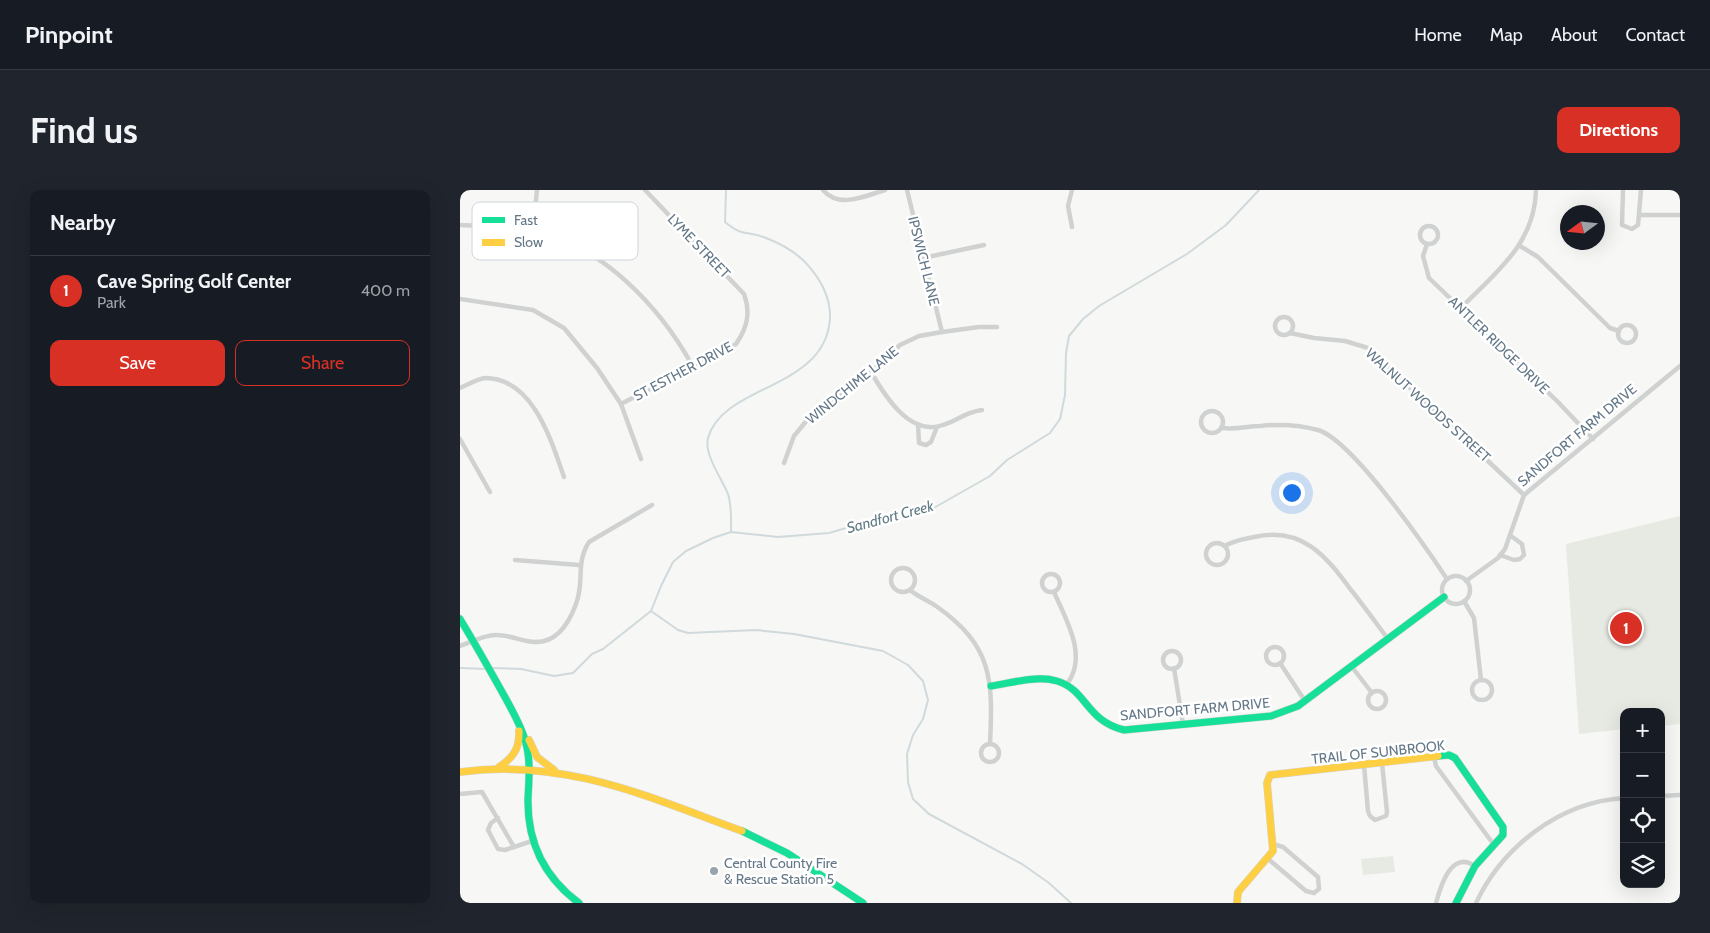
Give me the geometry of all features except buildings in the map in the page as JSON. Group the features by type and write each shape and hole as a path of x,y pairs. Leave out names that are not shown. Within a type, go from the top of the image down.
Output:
{"street":[{"name":"LYME STREET","path":"645,190 744,294 748,305"},
{"path":"824,190 836,200 847,200 885,190"},
{"name":"IPSWICH LANE","path":"907,190 942,332"},
{"path":"1072,190 1068,206 1072,227"},
{"path":"1461,308 1520,246 1532,219 1536,190"},
{"path":"1622,190 1622,225 1626,228 1635,228 1638,225 1641,214 1641,190"},
{"path":"1641,214 1680,215"},
{"name":"ANTLER RIDGE DRIVE","path":"1432,226 1437,230 1438,238 1434,243 1427,244 1421,239 1420,233 1423,228 1432,226"},
{"name":"ANTLER RIDGE DRIVE","path":"1427,244 1424,256 1426,273 1558,402 1593,439"},
{"path":"923,258 984,245"},
{"path":"1520,246 1538,257 1610,328 1619,331"},
{"path":"597,260 619,276 660,316 678,339 692,365"},
{"path":"460,299 517,306 547,316 564,328 576,340 621,404 641,459"},
{"name":"ST ESTHER DRIVE","path":"621,404 692,365 715,356 736,344 747,325 748,305"},
{"name":"WALNUT WOODS STREET","path":"1290,333 1293,324 1290,319 1279,318 1275,323 1277,332 1282,335 1290,333 1345,341 1368,348 1480,451 1524,495"},
{"path":"1625,325 1630,326 1635,329 1635,337 1628,342 1623,341 1619,337 1619,331 1625,325"},
{"name":"WINDCHIME LANE","path":"784,463 794,436 808,419 872,372 888,355 908,340 942,332 979,327 997,327"},
{"name":"SANDFORT FARM DRIVE","path":"1466,582 1500,555 1511,536 1517,508 1524,495 1680,366"},
{"path":"872,372 883,392 902,414 918,425 937,426 952,422 966,412 982,410"},
{"path":"460,388 484,378 508,382 520,390 541,423 564,477"},
{"path":"1222,428 1224,420 1220,413 1213,410 1203,415 1201,425 1205,431 1216,433 1222,428 1287,426 1319,430 1334,438 1364,467 1447,579"},
{"path":"918,425 917,438 919,443 926,445 931,442 937,426"},
{"path":"460,438 490,492"},
{"path":"460,646 495,634 538,642 552,638 570,623 581,590 579,565 583,551 590,542 652,506"},
{"path":"1225,546 1231,542 1262,535 1278,534 1302,541 1325,556 1388,639"},
{"path":"1500,555 1514,560 1520,559 1524,555 1522,544 1511,536"},
{"path":"1218,542 1225,546 1228,554 1225,561 1216,565 1209,562 1206,552 1209,546 1218,542"},
{"path":"515,560 579,565"},
{"path":"910,590 914,584 914,576 909,570 898,569 891,578 892,586 902,592 910,590 937,606 966,633 983,657 991,686 990,744"},
{"path":"1052,574 1059,580 1059,586 1054,592 1047,592 1043,588 1041,582 1046,575 1052,574"},
{"path":"1459,577 1466,582 1469,594 1464,601 1453,604 1444,597 1442,590 1447,579 1459,577"},
{"path":"1054,592 1077,654 1074,674 1066,685"},
{"name":"SANDFORT FARM DRIVE","path":"991,686 1044,679 1066,685 1075,690 1096,718 1114,728 1132,729 1271,716 1286,712 1305,701 1444,597"},
{"path":"1464,601 1474,618 1481,680"},
{"path":"460,620 497,682 518,723 528,750 528,806 532,841 542,865 565,894 579,903"},
{"path":"1174,650 1180,656 1181,662 1174,668 1166,667 1163,662 1163,656 1168,651 1174,650"},
{"path":"1280,663 1305,701"},
{"path":"1352,667 1372,693"},
{"path":"1174,668 1182,724"},
{"path":"1481,680 1490,684 1492,690 1490,696 1482,700 1476,697 1473,692 1474,685 1481,680"},
{"path":"1380,692 1384,695 1386,703 1382,708 1376,709 1370,706 1368,700 1372,693 1380,692"},
{"path":"499,767 509,761 516,753 520,739 518,723"},
{"path":"518,723 528,735 537,757 554,770"},
{"path":"990,744 996,747 999,752 995,760 989,762 984,760 980,752 983,746 990,744"},
{"name":"TRAIL OF SUNBROOK","path":"1237,903 1238,892 1273,851 1268,777 1273,774 1449,755 1455,758 1503,826 1503,835 1476,866 1456,903"},
{"path":"1434,757 1436,766 1494,845"},
{"path":"1364,765 1370,816 1375,820 1382,819 1386,816 1387,812 1382,763"},
{"path":"460,772 499,767 554,770 573,774 646,797 759,838 863,903"},
{"path":"460,794 482,792 514,847"},
{"path":"1665,796 1680,795"},
{"path":"1476,903 1487,881 1504,857 1536,831 1556,818 1578,808 1603,800 1620,798"},
{"path":"498,818 491,823 488,830 498,849 505,850 532,841"},
{"path":"1267,858 1306,891 1314,893 1319,889 1318,877 1282,847 1273,844"},
{"path":"1436,903 1443,883 1454,863 1460,860 1470,862 1476,866"}],"shaded area":[{"path":"1680,516 1680,724 1665,726 1665,708 1620,708 1620,729 1579,734 1566,544"},
{"path":"1393,856 1395,872 1363,875 1361,859"}],"waterway":[{"path":"726,190 725,222 741,232 776,242 792,251 805,262 824,288 830,311 830,319 824,342 811,360 793,374 733,407 717,420 708,438 707,445 711,459 728,494 731,532"},
{"name":"Sandfort Creek","path":"492,668 521,669 554,676 573,673 592,654 603,649 651,611 673,562 686,551 713,538 731,532 778,537 829,533 863,523 903,517 932,509 990,476 1007,460 1050,433 1060,419 1065,395 1066,353 1069,336 1083,319 1099,306 1187,254 1226,225 1259,190"},
{"path":"651,611 678,630 688,633 756,630 794,634 883,651 908,665 923,681 928,700 923,719 913,735 907,754 908,782 913,799 929,814 1022,864 1049,883 1071,903"},
{"name":"Sandfort Creek","path":"460,668 487,669"}],"traffic: fast":[{"path":"991,686 1032,679 1057,681 1075,691 1102,720 1111,726 1124,730 1271,716 1298,706 1444,597"},
{"path":"460,619 517,719 527,747 529,762 528,814 534,844 547,870 556,882 579,903"},
{"path":"1438,756 1449,755 1455,758 1503,827 1503,835 1475,866 1456,903"},
{"path":"742,831 787,853 863,903"}],"traffic: slow":[{"path":"499,767 515,752 519,731"},
{"path":"529,740 537,757 554,770"},
{"path":"1237,903 1238,892 1273,851 1267,783 1270,775 1438,756"},
{"path":"460,772 498,769 535,770 570,775 638,793 742,831"}],"place":[{"name":"Cave Spring Golf Center","path":"1626,628"},
{"name":"Central County Fire & Rescue Station 5","path":"714,871"}]}
